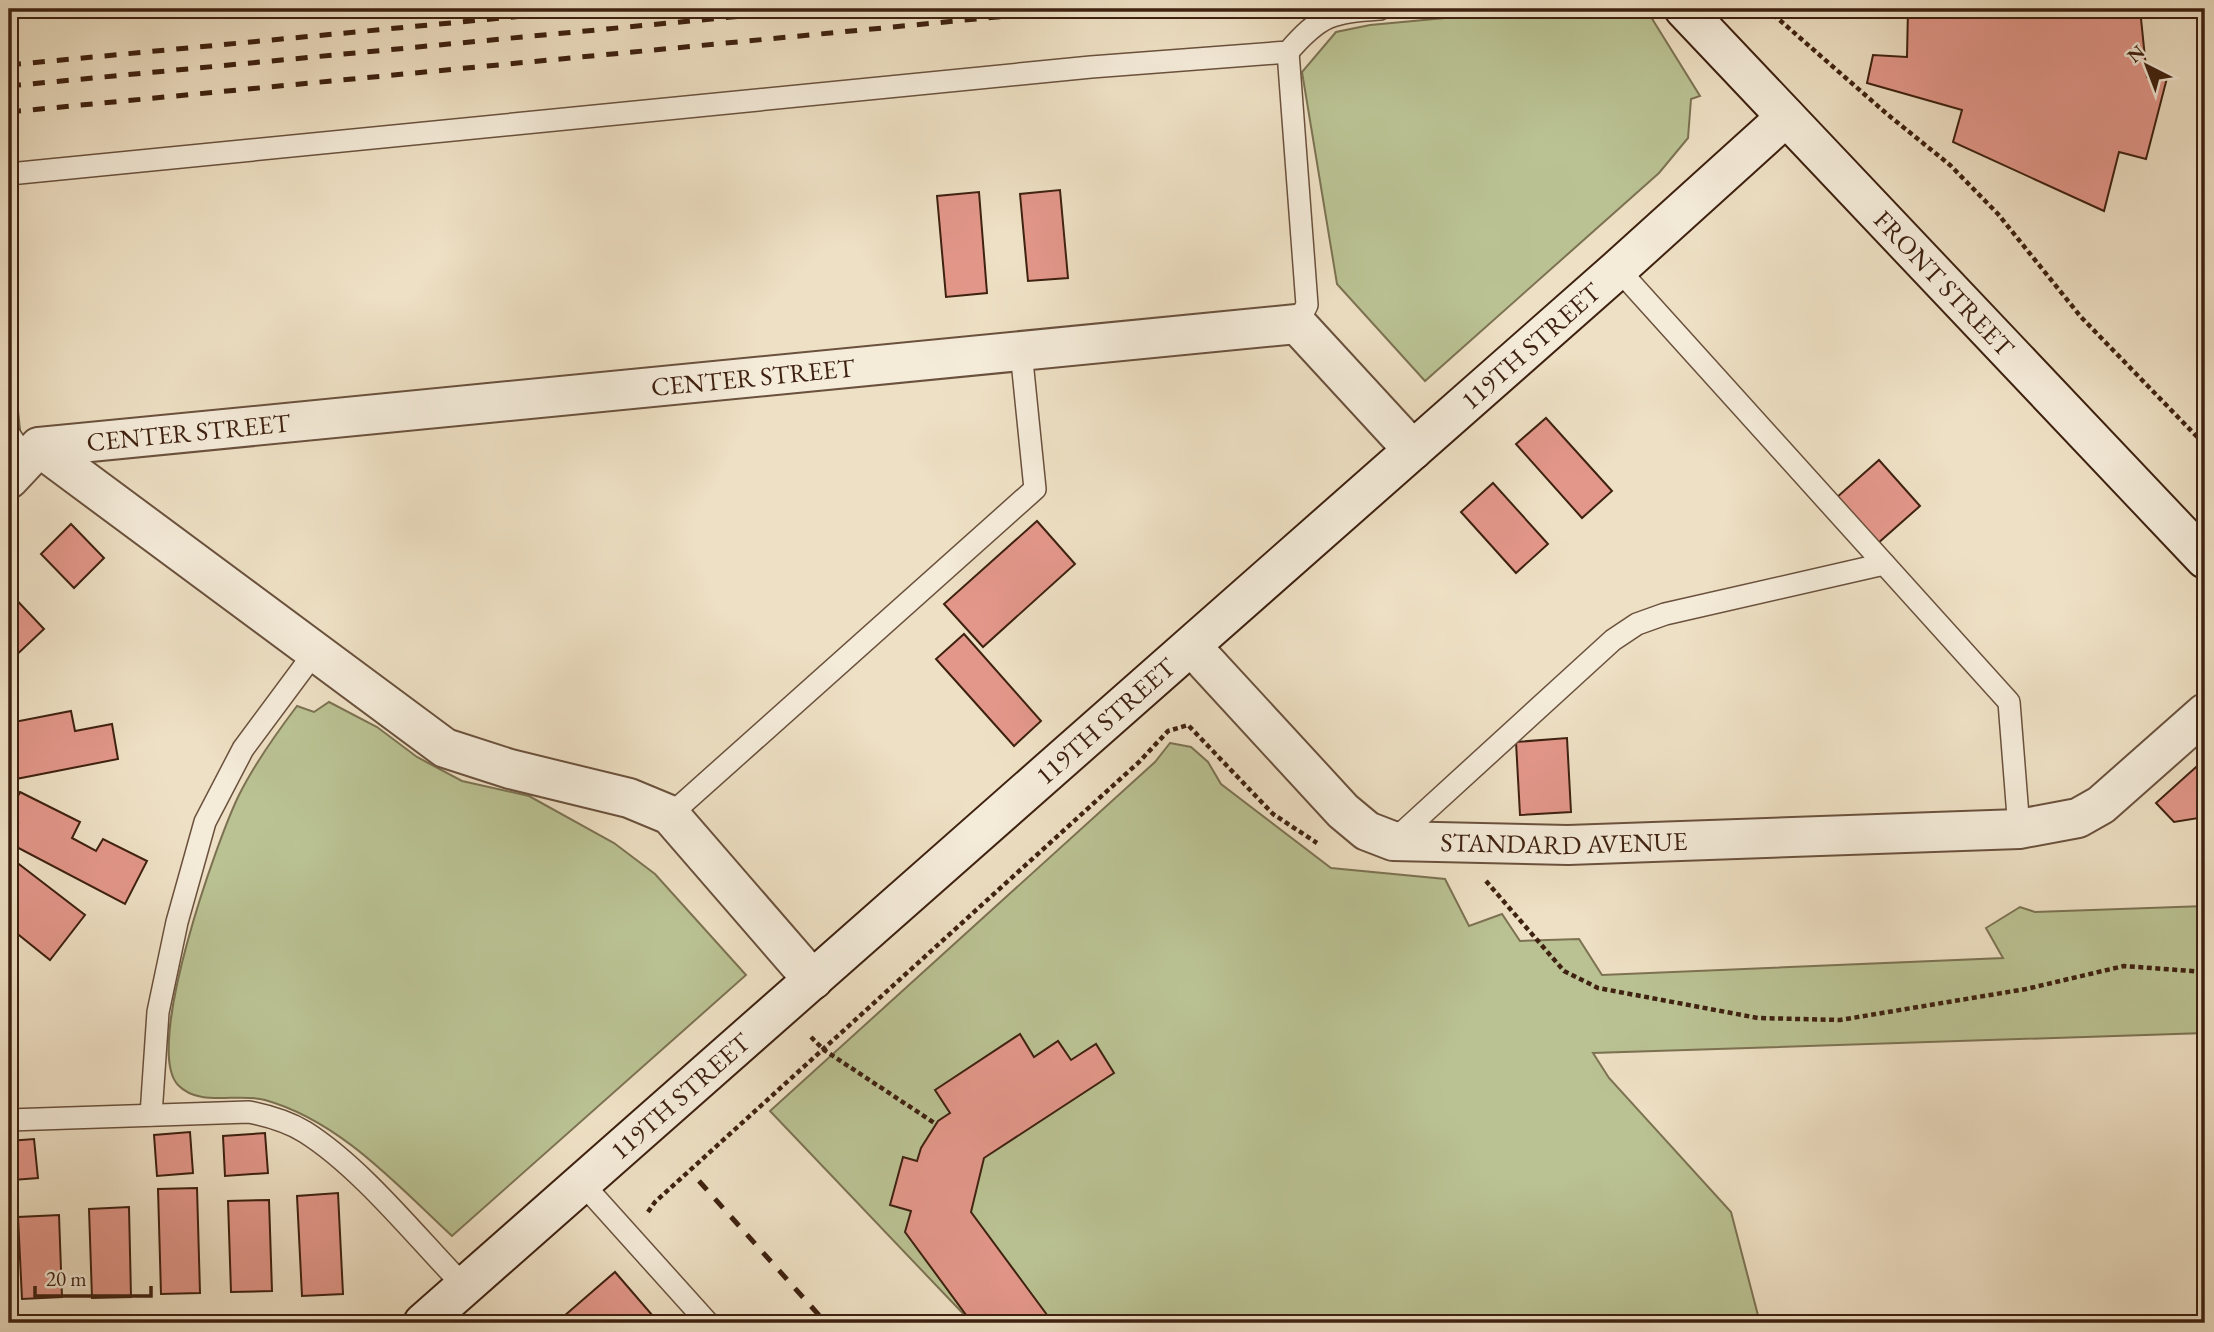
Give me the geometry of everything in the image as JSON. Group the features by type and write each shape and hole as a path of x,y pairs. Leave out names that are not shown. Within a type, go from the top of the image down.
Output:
{"street":[{"name":"FRONT STREET","path":"1684,9 2205,559"},
{"name":"119TH STREET","path":"423,1323 1192,647 1786,117"},
{"name":"CENTER STREET","path":"21,455 1297,324"},
{"path":"1297,324 1413,450"},
{"name":"CENTER STREET","path":"21,455 315,652 445,748 510,769 629,797 670,815 813,980"},
{"name":"STANDARD AVENUE","path":"1192,647 1343,811 1367,831 1393,841 1563,844 2019,829 2078,818 2101,805 2205,713"}],"lane":[{"path":"1297,324 1307,305 1288,52 1311,25 1341,12 1380,9"},
{"path":"9,174 1077,68 1288,52"},
{"path":"1618,269 2009,702 2019,829"},
{"path":"670,815 1035,489 1020,351"},
{"path":"1393,841 1613,640 1637,624 1665,614 1884,565"},
{"path":"151,1115 158,1012 177,922 205,822 243,749 315,652"},
{"path":"9,1120 249,1112 278,1118 306,1132 362,1179 465,1287"},
{"path":"582,1183 708,1323"}],"path":[{"path":"1767,9 1900,126 1950,164 1997,214 2081,317 2205,445"},
{"path":"630,1236 655,1202 1139,762 1168,731"},
{"path":"1485,880 1564,971 1598,989 1758,1018 1840,1020 2026,989 2124,966 2205,972"},
{"path":"811,1037 824,1050 936,1124"}],"green space":[{"path":"1543,9 1646,9 1700,96 1691,99 1688,138 1659,173 1425,381 1337,284 1302,72 1336,32 1370,25"},
{"path":"9,324 20,430 9,442"},
{"path":"329,702 377,727 417,757 462,781 529,796 614,843 655,874 746,975 452,1236 366,1157 318,1123 265,1100 197,1096 178,1085 170,1064 170,1030 187,943 215,854 239,795 266,749 297,706 314,712"},
{"path":"1170,743 1191,747 1208,762 1221,784 1331,868 1445,879 1469,926 1502,914 1520,941 1579,939 1602,975 2003,958 1986,928 2020,907 2035,912 2205,906 2205,1033 1593,1053 1609,1078 1731,1212 1760,1323 972,1323 770,1111 1155,762"}],"building":[{"path":"1908,9 2140,9 2147,77 2167,78 2146,159 2119,152 2104,211 1953,142 1962,110 1867,83 1873,55 1907,57"},
{"path":"1060,190 1068,278 1028,281 1020,194"},
{"path":"979,192 987,293 946,297 937,196"},
{"path":"1546,418 1612,491 1582,518 1516,444"},
{"path":"1879,460 1920,506 1877,544 1836,498"},
{"path":"1493,483 1548,544 1516,573 1461,512"},
{"path":"1037,521 1075,564 983,647 944,604"},
{"path":"71,524 104,558 74,588 41,554"},
{"path":"9,592 44,629 9,662"},
{"path":"964,634 1041,721 1014,746 936,659"},
{"path":"71,711 75,731 112,724 118,759 16,779 9,723"},
{"path":"1567,738 1571,812 1520,815 1516,742"},
{"path":"2205,759 2205,817 2174,822 2156,803"},
{"path":"20,792 80,822 72,838 96,851 103,839 147,861 125,904 9,843 18,824 9,819 9,814"},
{"path":"11,858 85,915 50,960 9,927"},
{"path":"1020,1034 1034,1057 1058,1041 1071,1060 1096,1044 1114,1073 984,1158 971,1212 1053,1323 972,1323 905,1232 911,1211 890,1205 903,1157 917,1161 921,1148 938,1121 950,1113 935,1090"},
{"path":"190,1132 193,1173 157,1176 154,1135"},
{"path":"265,1133 268,1173 225,1176 223,1136"},
{"path":"34,1139 38,1178 13,1180 9,1141"},
{"path":"197,1188 200,1293 161,1294 158,1189"},
{"path":"338,1193 343,1294 302,1296 297,1196"},
{"path":"269,1200 272,1291 231,1292 228,1201"},
{"path":"129,1207 131,1297 92,1298 89,1209"},
{"path":"59,1215 62,1297 22,1299 18,1217"},
{"path":"615,1272 659,1323 556,1323"}],"railway":[{"path":"9,65 597,9"},
{"path":"9,86 816,9"},
{"path":"9,112 1080,9"},
{"path":"699,1181 826,1323"}]}
